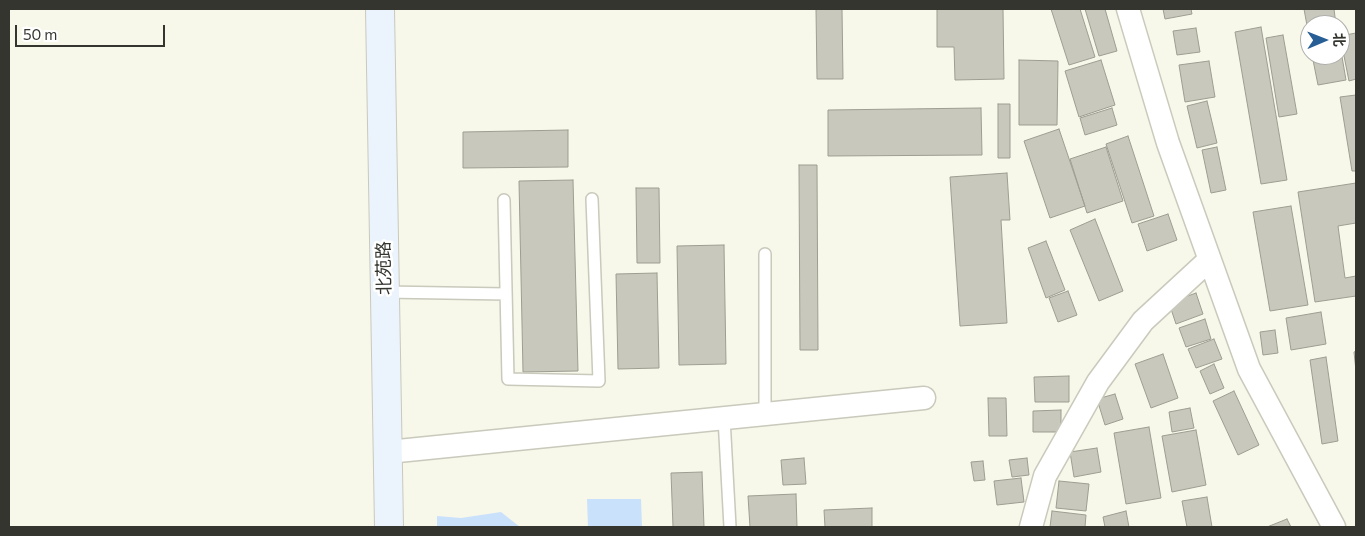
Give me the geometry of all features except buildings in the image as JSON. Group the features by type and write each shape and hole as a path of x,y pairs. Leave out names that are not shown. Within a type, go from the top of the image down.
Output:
{"street":[{"name":"北苑路","path":"380,9 390,527"},
{"path":"1128,9 1168,143 1208,261 1249,369 1334,527"},
{"path":"1030,527 1045,476 1098,382 1143,321 1208,261"},
{"path":"388,452 924,398"}],"lane":[{"path":"504,200 508,379 599,381 592,198"},
{"path":"765,254 765,414"},
{"path":"385,292 506,294"},
{"path":"724,418 730,527"}],"water":[{"path":"587,499 641,499 642,527 588,527"},
{"path":"501,512 520,527 437,527 437,516 461,518"}]}
